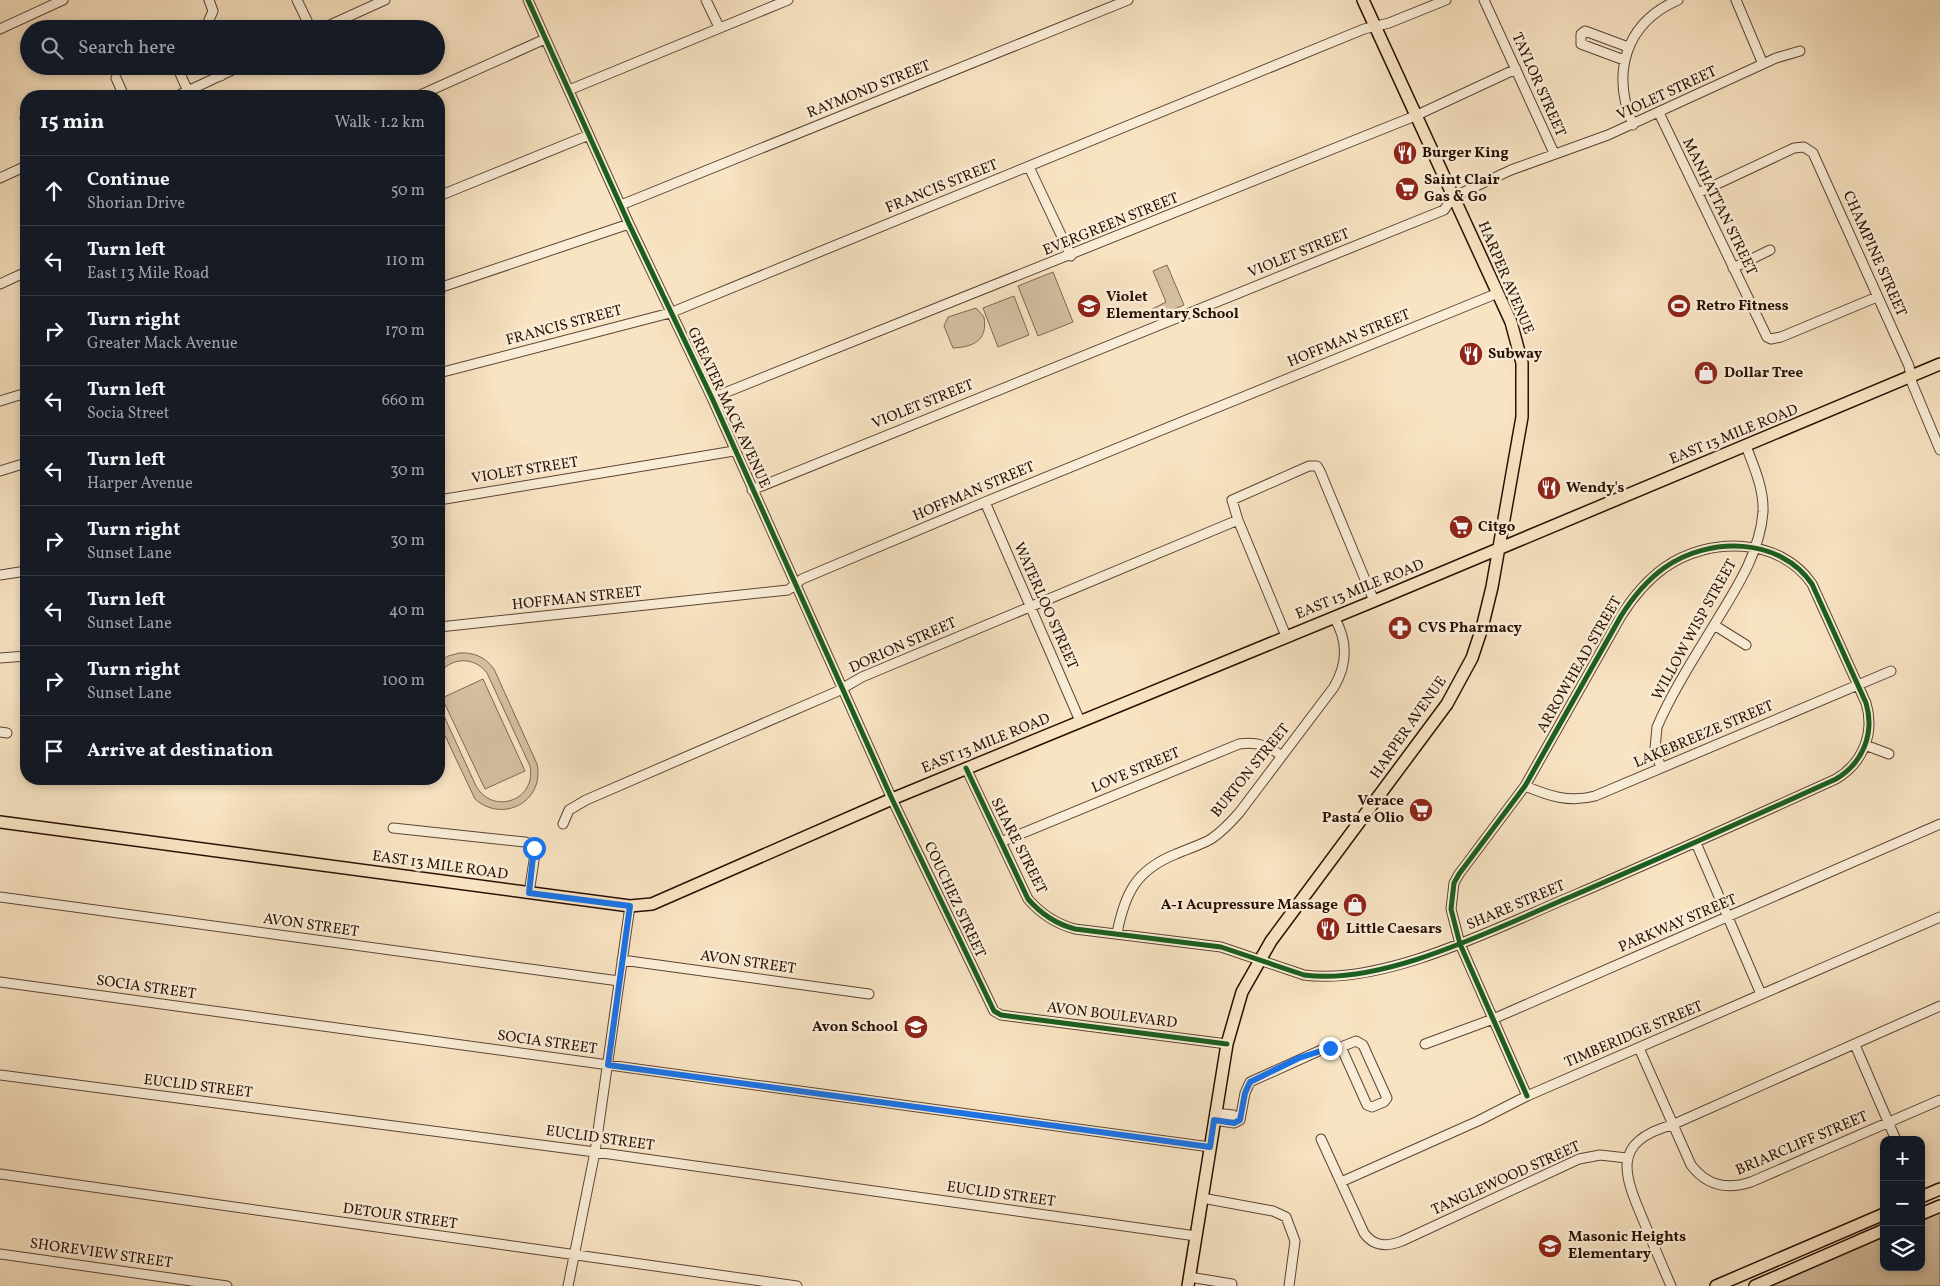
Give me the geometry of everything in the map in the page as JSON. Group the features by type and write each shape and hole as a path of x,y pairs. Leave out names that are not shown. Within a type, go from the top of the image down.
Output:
{"main road":[{"name":"HARPER AVENUE","path":"1189,1282 1227,1044 1242,992 1259,958 1433,725 1457,687 1472,658 1482,628 1522,417 1523,386 1518,344 1498,293 1363,0"},
{"name":"EAST 13 MILE ROAD","path":"0,822 529,893 642,906 662,900 966,768 1498,550 1940,364"},
{"path":"1925,1196 1940,1189"},
{"path":"1925,1203 1928,1206 1938,1207"},
{"path":"1925,1212 1938,1207"},
{"path":"1716,1286 1880,1216"},
{"path":"1755,1286 1880,1232"},
{"path":"1755,1286 1785,1267 1784,1262 1780,1260"}],"street":[{"path":"0,28 63,0"},
{"path":"208,0 213,11 209,20"},
{"path":"297,0 307,20"},
{"path":"341,20 385,0"},
{"name":"GREATER MACK AVENUE","path":"528,0 670,313 712,398 734,451 892,799"},
{"path":"706,0 719,28"},
{"path":"569,90 788,0"},
{"name":"RAYMOND STREET","path":"621,205 1128,0"},
{"name":"FRANCIS STREET","path":"445,371 670,313 1375,26 1446,0"},
{"name":"TAYLOR STREET","path":"1484,0 1554,153"},
{"path":"1633,125 1623,94 1622,80 1624,60 1628,48 1647,20 1658,11 1678,0"},
{"path":"1736,0 1763,64"},
{"path":"1624,60 1581,44 1581,34 1585,31 1628,48"},
{"path":"431,90 545,39"},
{"name":"VIOLET STREET","path":"752,490 1444,210 1453,197 1511,170 1554,153 1589,143 1633,125 1763,64 1800,51"},
{"name":"EVERGREEN STREET","path":"712,398 1071,256 1415,116 1516,69"},
{"path":"181,75 188,90"},
{"path":"190,90 221,76"},
{"path":"116,78 121,90"},
{"name":"MANHATTAN STREET","path":"1658,113 1764,333 1771,339 1781,337 1877,297"},
{"path":"445,194 589,135"},
{"name":"CHAMPINE STREET","path":"1698,193 1794,148 1804,148 1815,156 1909,366 1910,377 1940,450"},
{"path":"1029,167 1071,256"},
{"path":"0,178 20,169"},
{"path":"445,286 629,224"},
{"path":"1733,268 1770,250"},
{"path":"0,284 20,275"},
{"name":"HOFFMAN STREET","path":"445,626 788,590 802,579 985,502 1498,293"},
{"path":"0,401 20,395"},
{"name":"WILLOW WISP STREET","path":"1661,768 1655,749 1657,727 1756,548 1763,511 1762,494 1758,476 1746,446"},
{"name":"VIOLET STREET","path":"445,499 734,451"},
{"path":"0,471 20,466"},
{"path":"1286,636 1238,520 1232,500 1309,466 1317,466 1374,601"},
{"name":"WATERLOO STREET","path":"985,502 1080,721"},
{"name":"DORION STREET","path":"563,824 569,810 586,800 1030,606 1238,520"},
{"name":"ARROWHEAD STREET","path":"1527,1096 1460,944 1451,909 1454,883 1465,864 1525,786 1621,616 1639,590 1666,567 1696,552 1721,547 1756,548 1784,557 1806,576 1858,685"},
{"path":"0,575 20,572"},
{"name":"BURTON STREET","path":"1117,933 1128,893 1149,869 1168,857 1210,840 1226,826 1282,756 1340,676 1345,654 1345,641 1334,617"},
{"path":"1714,625 1746,645"},
{"path":"0,658 20,656"},
{"name":"LAKEBREEZE STREET","path":"1525,786 1550,797 1583,799 1891,671"},
{"name":"SHARE STREET","path":"966,768 1028,899 1042,913 1062,926 1221,946 1304,975 1334,977 1388,968 1460,944 1696,843 1836,779 1850,770 1865,745 1870,720 1866,703 1858,685"},
{"name":"LOVE STREET","path":"1001,842 1239,744 1258,743 1269,746 1282,756"},
{"path":"1865,745 1890,754"},
{"name":"COUCHEZ STREET","path":"892,799 994,1012"},
{"name":"PARKWAY STREET","path":"1425,1044 1493,1019 1940,824"},
{"path":"393,828 525,842 533,845 535,854 529,893"},
{"path":"1696,843 1761,994"},
{"name":"AVON STREET","path":"0,897 619,981"},
{"path":"568,1286 596,1152 630,906"},
{"name":"TIMBERIDGE STREET","path":"1341,1182 1478,1121 1527,1096 1940,917"},
{"name":"AVON STREET","path":"622,960 869,994"},
{"name":"SOCIA STREET","path":"0,982 1210,1147"},
{"path":"1671,1286 1629,1186 1628,1158 1634,1145 1644,1135 1672,1125 1940,1006"},
{"name":"AVON BOULEVARD","path":"994,1012 1227,1044"},
{"path":"1214,1117 1234,1115 1240,1120 1245,1093 1250,1082 1313,1053 1341,1047 1356,1041 1363,1045 1387,1098 1384,1102 1372,1108 1367,1105 1341,1047"},
{"path":"1855,1045 1894,1136"},
{"name":"BRIARCLIFF STREET","path":"1639,1048 1672,1125 1696,1172 1711,1182 1730,1187 1751,1182 1940,1100"},
{"name":"EUCLID STREET","path":"0,1075 596,1152 1196,1236"},
{"name":"TANGLEWOOD STREET","path":"1321,1139 1364,1233 1372,1241 1384,1246 1402,1241 1579,1159 1600,1155 1628,1158"},
{"name":"DETOUR STREET","path":"0,1174 797,1286"},
{"path":"1202,1198 1273,1211 1286,1217 1293,1229 1295,1241 1289,1286"},
{"name":"SHOREVIEW STREET","path":"0,1254 227,1286"},
{"path":"1189,1282 1232,1284"}],"shaded area":[{"path":"1167,265 1184,305 1156,317 1152,309 1166,302 1153,271"},
{"path":"1053,272 1073,322 1038,336 1018,286"},
{"path":"1014,296 1029,335 998,347 983,308"},
{"path":"976,308 984,317 984,332 973,344 953,348 944,326 948,317"},
{"path":"470,653 487,661 494,669 537,764 538,777 535,789 520,805 509,809 498,809 486,806 475,799 445,736 445,718 476,786 483,795 502,802 512,800 527,788 530,778 530,766 487,673 482,667 469,661 456,662 445,667 445,658"},
{"path":"483,679 525,771 485,789 445,704 445,697"},
{"path":"1940,1210 1940,1286 1767,1286 1880,1237 1880,1271 1925,1271 1925,1217"}],"cycle path":[{"path":"528,0 629,224 712,398 892,799 994,1011 1001,1015 1227,1044"},
{"path":"966,768 1028,899 1044,914 1061,924 1075,929 1221,947 1304,975 1335,976 1369,972 1404,963 1439,952 1474,938 1670,854 1836,779 1853,765 1860,756 1868,736 1869,725 1866,703 1812,584 1798,569 1782,557 1763,550 1743,546 1722,547 1702,550 1682,558 1657,573 1635,596 1621,616 1525,786 1454,883 1451,909 1460,944 1527,1096"}],"place":[{"name":"Burger King","path":"1405,153"},
{"name":"Saint Clair Gas & Go","path":"1407,189"},
{"name":"Violet Elementary School","path":"1089,306"},
{"name":"Retro Fitness","path":"1679,306"},
{"name":"Subway","path":"1471,354"},
{"name":"Dollar Tree","path":"1706,373"},
{"name":"Wendy's","path":"1549,488"},
{"name":"Citgo","path":"1461,527"},
{"name":"CVS Pharmacy","path":"1400,628"},
{"name":"Verace Pasta e Olio","path":"1421,810"},
{"name":"A-1 Acupressure Massage","path":"1355,905"},
{"name":"Little Caesars","path":"1328,929"},
{"name":"Avon School","path":"916,1027"},
{"name":"Masonic Heights Elementary","path":"1550,1246"}],"route":[{"path":"534,848 535,854 529,893 630,906 608,1065 1210,1147 1214,1120 1234,1123 1240,1120 1246,1087 1250,1082 1299,1058 1330,1048"}]}
